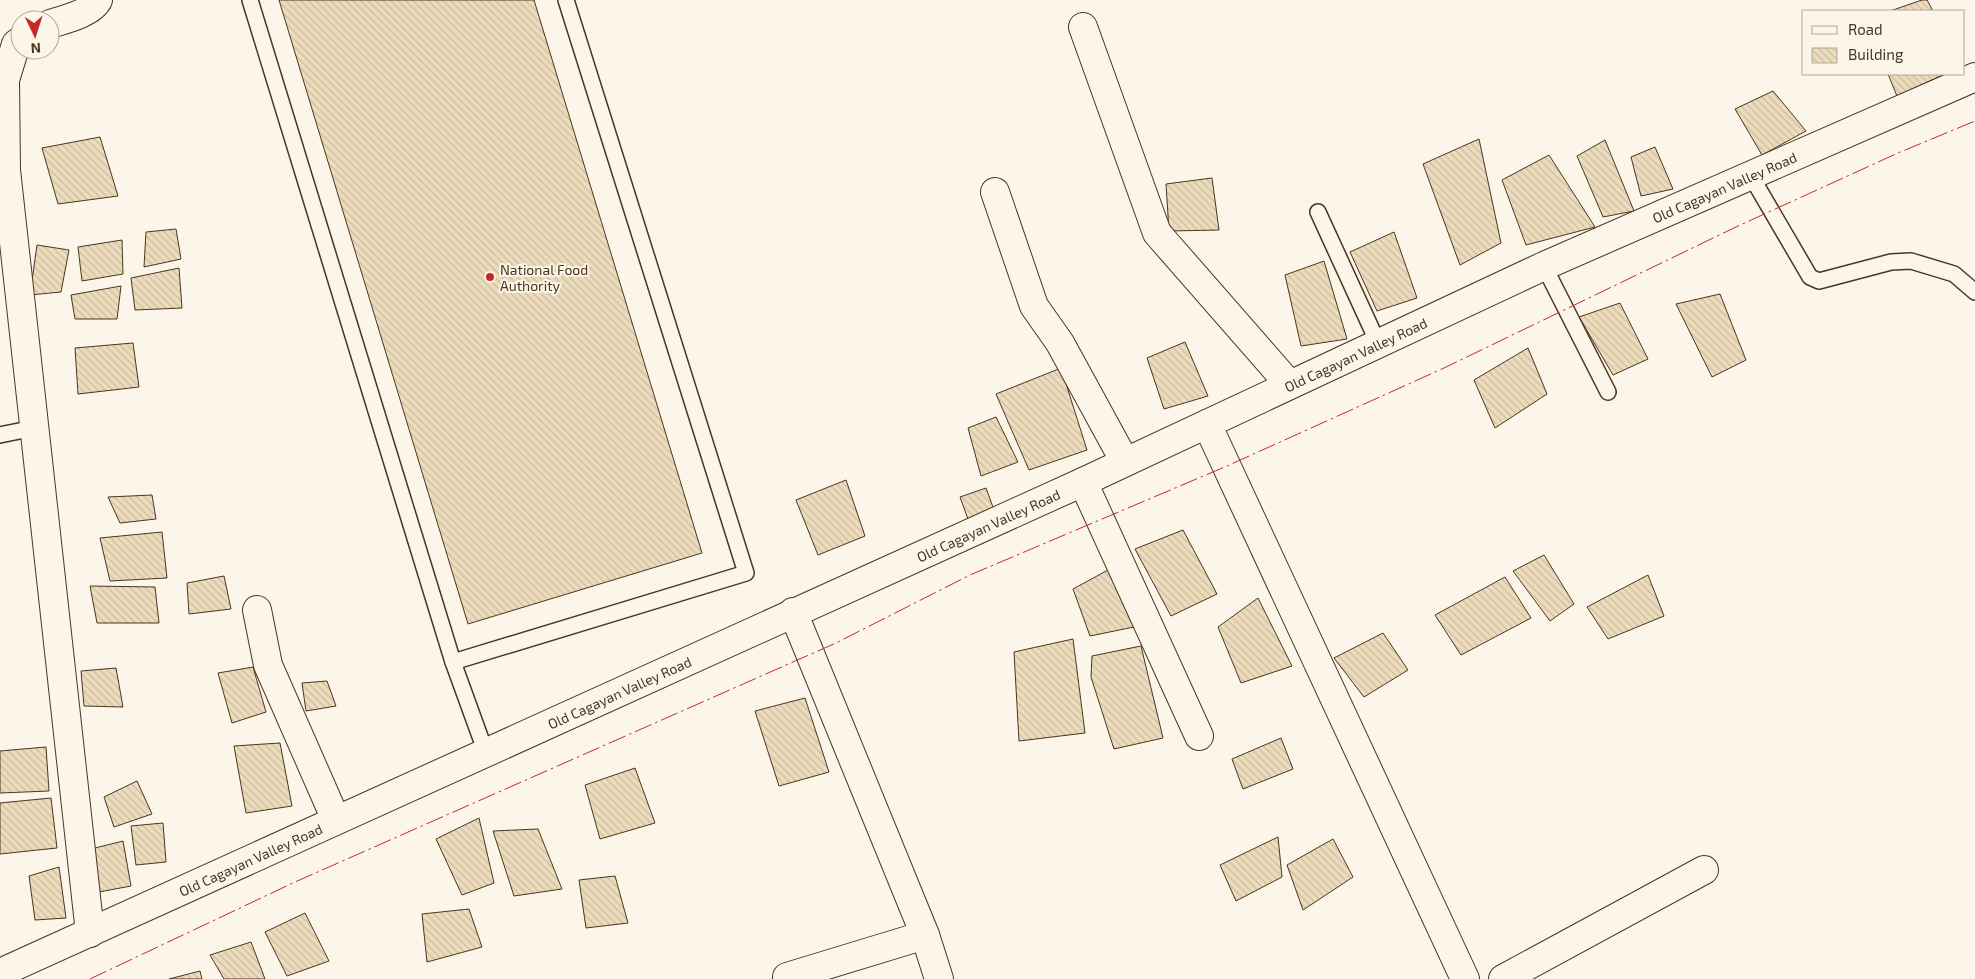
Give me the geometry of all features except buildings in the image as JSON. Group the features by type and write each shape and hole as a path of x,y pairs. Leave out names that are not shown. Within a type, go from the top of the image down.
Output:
{"street":[{"path":"60,21 74,17 96,5 98,0"},
{"path":"1083,27 1156,233 1289,384"},
{"path":"11,60 5,80 6,170 90,933"},
{"name":"Old Cagayan Valley Road","path":"0,973 1083,482 1544,266 1975,77"},
{"path":"995,192 1034,306 1060,343 1125,462"},
{"path":"1207,424 1465,979"},
{"path":"1083,482 1199,736"},
{"path":"257,610 268,665 336,820"},
{"path":"793,612 924,935 939,979"},
{"path":"1503,979 1704,870"},
{"path":"785,979 924,935"}],"lane":[{"path":"250,0 453,662 486,753"},
{"path":"453,662 746,573 566,0"},
{"path":"1751,176 1810,277 1819,281 1891,262 1911,261 1954,274 1975,292"},
{"path":"1318,212 1378,343"},
{"path":"1544,266 1608,392"},
{"path":"0,435 34,428"}],"power":[{"path":"90,979 295,882 836,643 970,575 1227,466 1444,368 1738,226 1898,153 1975,121"}],"place":[{"name":"National Food Authority","path":"490,277"}]}
